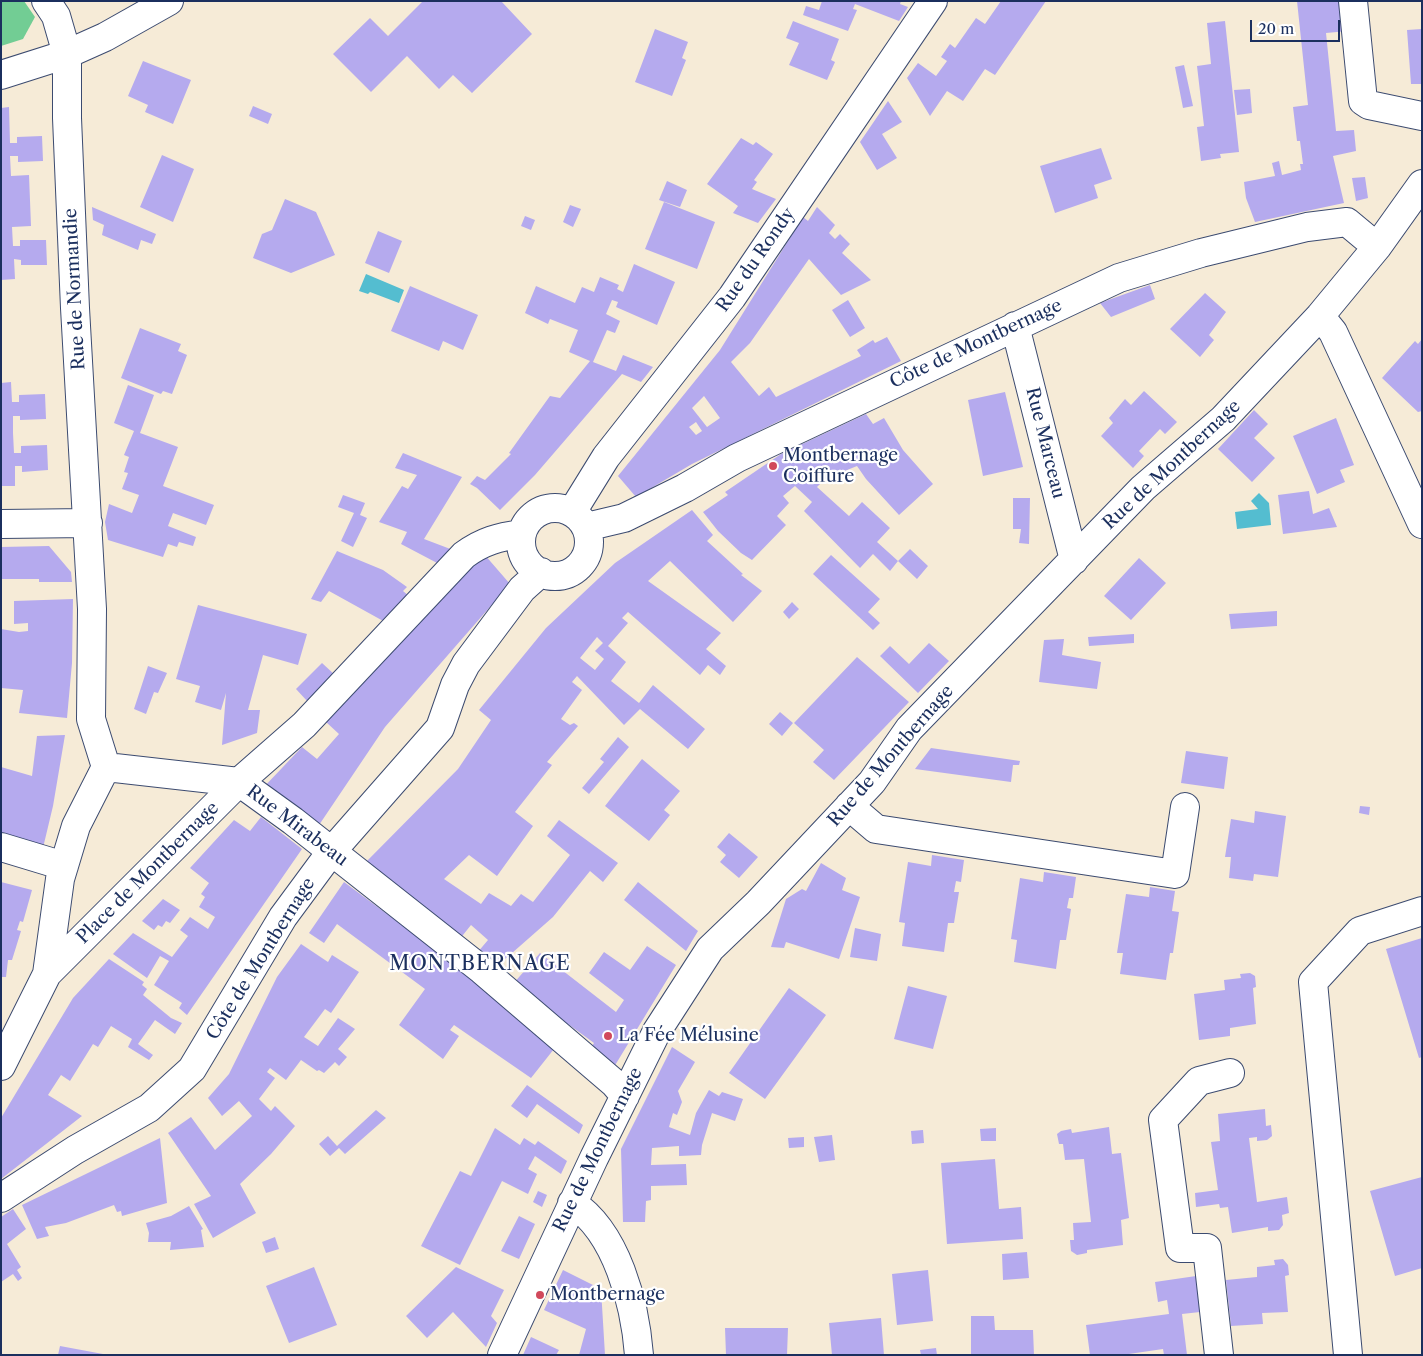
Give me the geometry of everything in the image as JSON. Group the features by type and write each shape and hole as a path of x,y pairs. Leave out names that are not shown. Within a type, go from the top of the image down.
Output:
{"street":[{"name":"Rue de Normandie","path":"46,1 56,16 67,54 67,118 75,299 88,523"},
{"path":"1,75 67,54 105,37 169,1"},
{"name":"Rue du Rondy","path":"579,520 606,457 732,297 933,1"},
{"path":"1353,1 1363,102 1369,105 1422,116"},
{"name":"Rue de Montbernage","path":"502,1355 572,1203 657,1031 710,949 758,903 872,782 909,729 1143,488 1223,419 1320,316 1377,247 1422,184"},
{"name":"Côte de Montbernage","path":"579,520 624,518 685,488 737,458 1119,278 1155,266 1307,227 1347,222 1377,247"},
{"path":"1320,316 1333,332 1422,524"},
{"name":"Rue Marceau","path":"1015,326 1074,560"},
{"path":"557,508 579,520 589,547 579,565 561,575 541,572 526,561 522,552 522,534 526,524 542,510 557,508"},
{"path":"1,524 88,523 92,609 91,719 106,767"},
{"name":"Rue Mirabeau","path":"522,534 493,538 478,545 464,555 304,725 239,782 482,970 614,1083 625,1096"},
{"name":"Côte de Montbernage","path":"1,1198 75,1150 149,1108 192,1069 283,917 331,852 440,728 455,685 466,664 522,590 541,572"},
{"name":"Place de Montbernage","path":"48,974 60,879 76,826 106,767 239,782"},
{"name":"Place de Montbernage","path":"1,1066 48,974 239,782"},
{"path":"849,806 876,829 1174,874 1185,807"},
{"path":"1,848 64,866"},
{"path":"1348,1355 1313,982 1360,932 1422,911"},
{"path":"1219,1355 1207,1248 1180,1248 1163,1120 1199,1081 1230,1073"},
{"path":"572,1203 593,1219 612,1250 634,1318 639,1355"}],"green space":[{"path":"1,1 24,1 35,17 23,39 1,46"}],"water":[{"path":"366,274 404,290 399,303 370,292 368,294 359,291"},
{"path":"1259,493 1269,503 1271,525 1237,529 1235,512 1258,509 1251,501"}],"building":[{"path":"423,1 501,1 532,34 472,93 453,75 439,89 407,56 371,92 333,54 370,18 388,36"},
{"path":"822,1 901,1 900,4 908,7 899,21 855,4 853,9 857,10 848,31 803,15 806,6 819,10"},
{"path":"1001,1 1046,1 995,75 985,69 963,101 947,91 930,116 907,78 918,63 936,76 947,61 941,57 950,44 955,48 976,18 985,24"},
{"path":"1297,1 1345,1 1348,31 1326,33 1336,131 1354,130 1356,151 1333,156 1344,203 1255,222 1246,198 1244,182 1275,176 1272,163 1279,161 1282,175 1301,170 1300,164 1303,164 1300,141 1297,141 1293,107 1308,105"},
{"path":"793,21 839,39 831,60 835,62 827,80 789,65 799,43 786,38"},
{"path":"1225,21 1239,152 1220,154 1221,158 1201,161 1197,127 1204,126 1197,66 1211,64 1207,23"},
{"path":"655,29 688,42 682,58 686,60 672,96 635,82"},
{"path":"1422,29 1422,84 1411,84 1407,30"},
{"path":"143,61 191,80 173,124 145,112 148,105 128,96"},
{"path":"1184,65 1193,106 1183,108 1175,67"},
{"path":"1250,89 1252,113 1237,115 1234,90"},
{"path":"888,101 902,122 882,134 897,158 877,170 860,142"},
{"path":"253,106 272,114 268,124 249,116"},
{"path":"9,107 10,143 17,143 17,137 42,136 43,161 18,162 18,156 10,156 11,176 29,175 31,226 12,227 13,246 20,246 20,240 46,240 47,265 21,265 21,260 14,259 15,279 1,280 1,108"},
{"path":"741,138 753,145 756,142 773,154 754,180 757,182 752,189 776,199 758,223 733,213 738,206 707,184"},
{"path":"1101,148 1112,179 1094,185 1098,198 1055,213 1040,166"},
{"path":"162,155 194,169 173,222 140,207"},
{"path":"1365,177 1368,198 1356,201 1352,178"},
{"path":"667,181 687,190 680,207 659,200"},
{"path":"285,199 316,212 335,255 291,273 253,258 262,234 272,230"},
{"path":"664,202 715,222 697,269 645,249"},
{"path":"570,205 581,209 573,227 563,222"},
{"path":"92,207 156,234 152,244 141,240 138,250 102,235 104,225 93,220"},
{"path":"817,207 835,225 829,233 835,239 840,234 850,244 842,253 871,280 841,295 809,259 750,343 731,362 759,396 769,387 776,397 861,356 857,350 873,340 875,343 887,337 901,361 692,464 636,497 618,476 720,350 803,217 808,221","holes":["704,396 720,418 707,427 692,408","696,422 702,431 696,435 689,427"]},
{"path":"525,216 535,220 531,230 521,226"},
{"path":"378,231 402,241 389,273 365,263"},
{"path":"634,264 675,282 657,325 616,307 618,302 612,300 606,314 620,321 615,333 607,330 593,362 616,371 623,355 653,367 641,382 622,374 535,475 500,510 477,488 470,484 477,476 485,480 511,454 509,453 550,396 560,398 590,361 569,352 578,330 550,319 548,324 525,313 536,286 575,303 582,287 594,292 600,277 619,285 617,289 623,292"},
{"path":"1150,285 1155,299 1111,317 1100,303"},
{"path":"410,286 478,315 463,350 443,341 439,351 391,331"},
{"path":"1205,293 1226,312 1209,335 1214,340 1200,357 1170,329"},
{"path":"848,300 865,328 850,337 832,310"},
{"path":"140,328 181,344 178,351 187,355 172,394 163,391 161,394 121,378"},
{"path":"1422,339 1422,411 1418,412 1382,378 1415,341 1418,344"},
{"path":"11,382 12,402 19,402 19,395 45,394 46,419 20,420 20,416 13,416 13,433 14,453 21,453 21,446 47,445 48,470 22,472 22,466 15,466 15,486 1,486 1,383"},
{"path":"128,385 154,395 140,433 178,447 163,486 214,505 206,525 173,513 168,526 196,537 193,546 179,542 177,547 168,544 163,557 108,540 105,522 109,504 132,513 139,495 122,489 128,473 124,472 129,457 124,455 134,431 114,423"},
{"path":"1144,391 1177,422 1165,434 1160,429 1139,451 1144,456 1133,468 1101,436 1113,423 1109,418 1125,399 1131,405"},
{"path":"1005,392 1023,467 983,476 968,400"},
{"path":"1254,410 1268,424 1254,438 1275,458 1252,482 1218,449"},
{"path":"866,414 873,424 884,418 903,450 933,484 899,515 866,479 857,466 825,479 817,487 849,516 862,502 890,528 877,542 898,561 890,571 873,554 860,568 804,511 812,502 795,486 783,496 789,503 777,516 786,525 752,560 741,553 718,531 703,512 728,495 725,492 781,454"},
{"path":"1336,418 1354,465 1340,470 1345,482 1317,494 1293,436"},
{"path":"403,453 462,477 424,539 453,550 439,564 401,544 407,532 379,522 402,486 408,489 417,475 395,468"},
{"path":"1309,491 1313,514 1329,508 1337,527 1283,534 1278,495"},
{"path":"343,495 365,503 360,515 367,518 353,547 341,541 354,513 338,507"},
{"path":"1013,498 1030,498 1029,544 1019,543 1021,529 1013,529"},
{"path":"692,510 713,535 707,541 743,574 741,575 762,591 733,622 670,561 648,581 721,633 706,649 726,666 720,675 708,665 700,675 628,612 622,618 628,623 608,646 626,662 611,681 639,703 653,685 705,729 688,749 640,709 624,725 577,676 572,682 582,690 561,719 570,725 574,723 578,726 547,762 552,765 515,812 533,826 497,876 469,855 444,879 481,904 489,893 511,906 521,894 533,902 570,855 547,836 559,820 618,863 603,882 590,871 553,917 495,968 477,953 488,940 471,925 459,940 366,862 458,769 491,720 479,710 546,628 615,563","holes":["597,637 603,643 595,651 604,659 595,670 580,658"]},
{"path":"49,546 71,572 72,582 39,582 39,579 1,579 1,547"},
{"path":"910,549 928,566 917,579 898,561"},
{"path":"337,551 383,570 407,587 403,591 409,596 385,622 329,591 321,602 311,599"},
{"path":"484,554 510,584 385,727 315,831 261,790 302,747 317,759 339,734 326,722"},
{"path":"831,555 880,599 868,612 880,623 873,630 813,574"},
{"path":"1139,558 1166,583 1131,620 1104,596"},
{"path":"73,599 72,663 67,718 19,713 23,690 1,688 1,629 19,632 28,631 28,623 14,624 14,601"},
{"path":"792,602 799,609 789,619 783,612"},
{"path":"198,605 307,634 298,665 263,655 248,710 260,710 257,733 222,745 226,693 221,710 195,702 200,686 176,679"},
{"path":"1277,611 1277,626 1231,629 1229,614"},
{"path":"1134,634 1134,643 1089,646 1088,637"},
{"path":"1064,639 1062,655 1101,662 1097,689 1039,682 1044,640"},
{"path":"929,643 949,661 918,693 880,656 890,646 909,664"},
{"path":"857,657 909,702 834,780 813,762 824,750 794,723"},
{"path":"322,663 335,675 308,702 296,689"},
{"path":"148,666 167,673 158,693 154,692 146,714 134,709"},
{"path":"780,712 793,723 782,736 769,724"},
{"path":"65,735 53,806 42,852 1,842 1,767 32,776 37,736"},
{"path":"618,737 629,747 589,794 582,788 604,762 600,759"},
{"path":"931,748 1020,761 1019,765 1013,765 1011,782 915,769"},
{"path":"1186,751 1228,757 1224,789 1181,783"},
{"path":"642,759 680,791 664,810 670,815 649,841 605,806"},
{"path":"1360,806 1370,807 1369,815 1359,813"},
{"path":"1255,811 1286,816 1278,877 1254,874 1253,881 1229,878 1231,857 1225,857 1231,819 1254,823"},
{"path":"261,817 302,849 187,1015 179,1008 182,1003 154,985 169,961 160,956 147,978 113,954 133,933 172,957 188,936 180,930 190,917 208,929 215,917 199,907 205,897 201,894 209,883 190,868 234,820 250,831"},
{"path":"729,833 758,857 739,878 720,862 726,855 717,847"},
{"path":"932,855 964,860 961,882 956,881 954,892 959,892 954,923 948,923 944,952 902,946 905,923 899,922 908,862 931,866"},
{"path":"821,863 846,878 842,890 860,897 839,959 786,942 784,948 771,947 786,899 802,889 806,891"},
{"path":"1044,872 1076,877 1073,898 1069,898 1067,908 1071,909 1066,940 1060,940 1056,969 1014,962 1017,940 1011,939 1020,878 1043,882"},
{"path":"1,882 32,890 23,922 20,921 17,930 21,931 12,960 8,960 6,977 1,977"},
{"path":"344,882 508,1004 506,1010 554,1049 531,1078 454,1025 450,1030 459,1036 443,1059 399,1025 425,989 337,924 324,943 309,933"},
{"path":"638,882 698,931 686,951 624,900"},
{"path":"1150,887 1175,891 1172,911 1179,912 1173,953 1170,953 1166,980 1120,974 1123,953 1117,953 1126,894 1149,897"},
{"path":"163,899 180,910 170,923 166,921 162,927 158,925 154,930 142,921"},
{"path":"855,928 881,934 877,961 850,957"},
{"path":"1422,938 1422,1057 1419,1058 1386,949"},
{"path":"301,944 328,962 332,955 359,972 331,1013 325,1009 304,1037 318,1046 338,1018 355,1029 338,1049 347,1057 339,1066 335,1062 324,1073 319,1070 317,1071 301,1060 286,1080 270,1068 267,1072 275,1078 259,1099 271,1111 275,1106 295,1126 271,1154 240,1184 256,1213 213,1238 194,1204 211,1196 168,1133 191,1117 215,1150 252,1116 239,1101 222,1116 208,1098 229,1074 277,977"},
{"path":"647,946 676,965 614,1067 591,1048 594,1043 568,1024 566,1027 513,984 540,953 616,1012 624,1000 589,973 604,952 630,970"},
{"path":"109,959 144,982 142,985 147,989 143,995 171,1018 182,1023 175,1034 155,1020 138,1044 153,1055 149,1060 128,1047 132,1039 111,1026 98,1047 93,1044 70,1081 61,1075 48,1095 82,1116 1,1179 1,1118 73,998"},
{"path":"1250,973 1255,976 1256,987 1253,988 1256,1024 1230,1028 1230,1036 1199,1040 1194,994 1225,990 1224,980 1241,978 1240,974"},
{"path":"908,986 947,996 933,1049 894,1039"},
{"path":"789,988 826,1015 765,1099 729,1073"},
{"path":"672,1047 695,1062 678,1091 682,1102 677,1115 673,1113 669,1127 690,1135 696,1113 709,1090 719,1096 722,1092 743,1099 735,1121 712,1113 702,1145 701,1155 679,1156 679,1146 652,1148 651,1165 686,1164 687,1185 651,1186 651,1200 646,1201 645,1222 623,1222 621,1149"},
{"path":"527,1085 583,1125 579,1134 537,1104 527,1118 511,1106"},
{"path":"1265,1109 1266,1126 1271,1125 1272,1136 1267,1140 1257,1141 1257,1137 1249,1138 1257,1202 1287,1197 1289,1213 1282,1215 1283,1225 1279,1230 1268,1231 1268,1227 1232,1233 1228,1207 1220,1208 1219,1204 1196,1207 1195,1193 1218,1190 1211,1142 1220,1141 1218,1114"},
{"path":"376,1110 386,1118 345,1154 339,1148 330,1156 319,1144 328,1136 337,1146"},
{"path":"1109,1127 1112,1154 1121,1153 1129,1218 1121,1220 1123,1245 1087,1250 1087,1253 1077,1255 1071,1251 1070,1240 1074,1240 1073,1223 1091,1222 1084,1159 1065,1160 1063,1144 1059,1144 1057,1134 1071,1129 1072,1133"},
{"path":"495,1128 520,1145 524,1138 535,1145 538,1141 567,1161 561,1174 535,1156 528,1169 537,1174 528,1194 502,1181 460,1265 421,1246 460,1171 471,1176"},
{"path":"996,1128 996,1141 981,1141 980,1129"},
{"path":"923,1130 924,1143 912,1144 911,1131"},
{"path":"832,1135 835,1160 819,1162 814,1137"},
{"path":"804,1137 804,1147 789,1148 788,1138"},
{"path":"160,1138 167,1203 122,1216 121,1211 117,1212 114,1205 66,1223 45,1227 49,1236 37,1239 22,1205"},
{"path":"995,1159 999,1209 1021,1207 1023,1239 947,1244 941,1163"},
{"path":"1422,1177 1422,1268 1395,1276 1370,1191"},
{"path":"538,1191 547,1195 542,1207 533,1202"},
{"path":"189,1206 203,1229 201,1230 204,1247 170,1250 171,1242 148,1242 149,1233 146,1223 171,1216"},
{"path":"13,1209 26,1229 7,1244 21,1267 17,1270 22,1278 18,1281 13,1274 1,1282 1,1217"},
{"path":"519,1216 535,1224 519,1259 501,1251"},
{"path":"275,1237 279,1249 266,1253 262,1242"},
{"path":"1027,1252 1029,1278 1003,1280 1002,1254"},
{"path":"1283,1259 1288,1265 1289,1275 1285,1276 1288,1312 1262,1313 1263,1324 1231,1326 1226,1280 1257,1277 1257,1267 1275,1265 1274,1260"},
{"path":"314,1267 337,1325 289,1343 266,1286"},
{"path":"456,1267 504,1290 491,1316 497,1323 486,1347 453,1312 427,1338 406,1316"},
{"path":"563,1270 601,1289 605,1355 579,1355 586,1329 544,1310"},
{"path":"928,1270 933,1321 897,1325 892,1274"},
{"path":"1196,1276 1200,1312 1182,1314 1187,1355 1164,1355 1163,1349 1122,1355 1090,1355 1086,1325 1169,1314 1167,1300 1158,1302 1155,1282"},
{"path":"971,1316 994,1316 995,1330 1033,1330 1034,1355 971,1355"},
{"path":"881,1318 884,1355 832,1355 829,1323"},
{"path":"725,1328 788,1328 787,1355 726,1355"},
{"path":"531,1337 559,1350 556,1355 523,1355"},
{"path":"60,1346 103,1354 103,1355 58,1355"},
{"path":"936,1348 937,1355 921,1355 920,1350"}],"place":[{"name":"Montbernage Coiffure","path":"773,466"},
{"name":"La Fée Mélusine","path":"608,1036"},
{"name":"Montbernage","path":"540,1295"}],"district":[{"name":"MONTBERNAGE","path":"480,964"}]}
